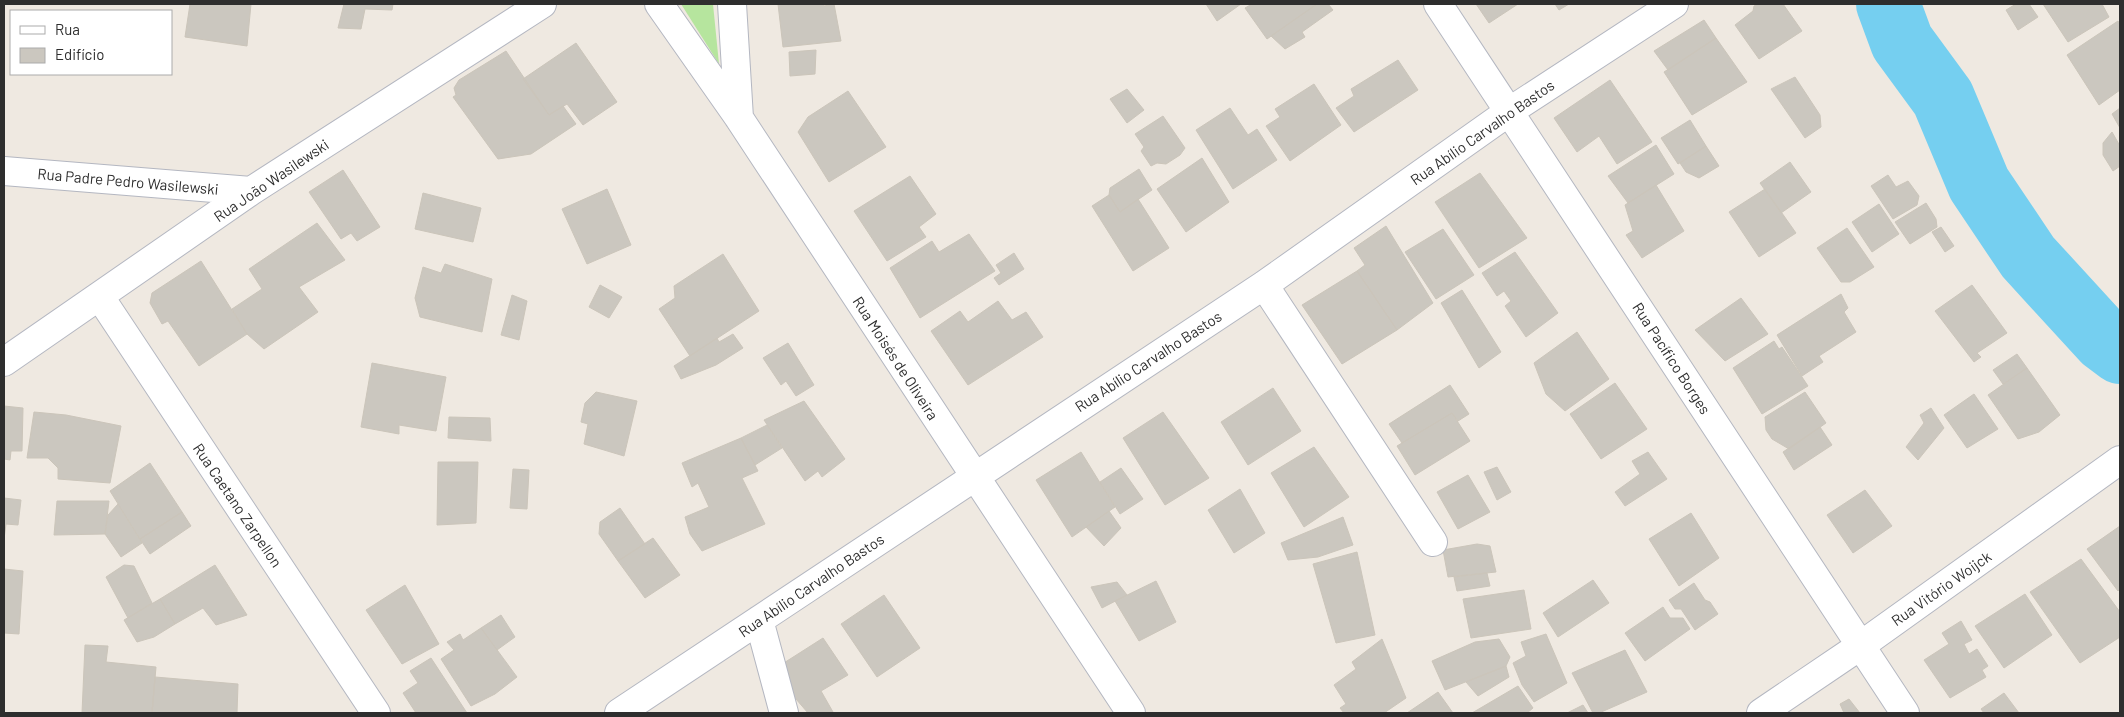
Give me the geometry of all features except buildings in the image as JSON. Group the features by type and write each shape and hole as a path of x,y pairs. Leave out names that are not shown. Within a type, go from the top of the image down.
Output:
{"street":[{"name":"Rua João Wasilewski","path":"4,362 251,191 542,4"},
{"name":"Rua Moisés de Oliveira","path":"660,4 739,118 1131,713"},
{"path":"732,4 739,118"},
{"name":"Rua Pacífico Borges","path":"1438,4 1906,713"},
{"name":"Rua Abílio Carvalho Bastos","path":"619,713 1264,285 1510,111 1674,4"},
{"name":"Rua Padre Pedro Wasilewski","path":"4,171 251,191"},
{"path":"1264,285 1433,542"},
{"name":"Rua Caetano Zarpellon","path":"100,297 376,713"},
{"name":"Rua Vitório Woijck","path":"1761,713 1860,646 2120,460"},
{"path":"759,620 784,713"}],"green space":[{"path":"681,4 713,4 719,64"}],"waterway":[{"path":"1888,4 1902,42 1943,98 1979,184 2028,257 2104,340 2120,352"}]}
